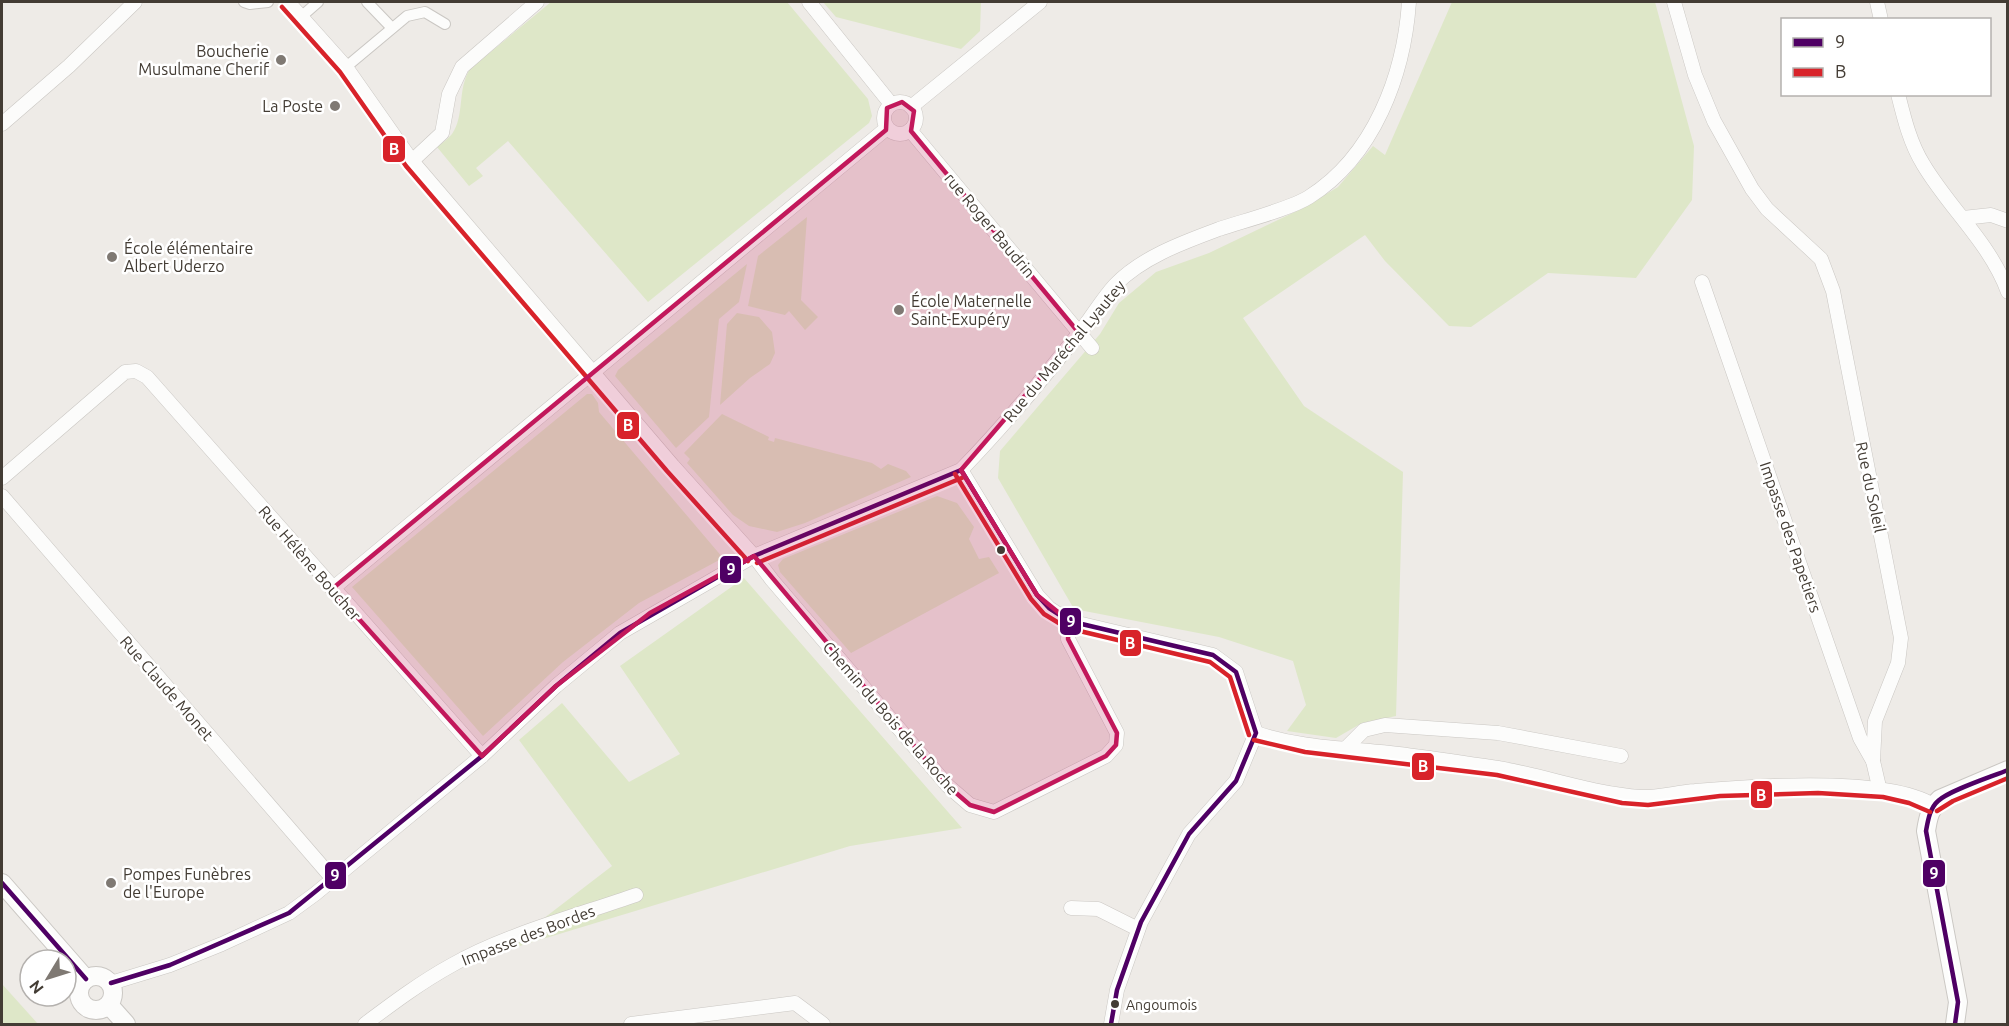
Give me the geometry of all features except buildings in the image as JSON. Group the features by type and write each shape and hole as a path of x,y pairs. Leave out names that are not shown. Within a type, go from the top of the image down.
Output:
{"street":[{"path":"2,124 69,66 135,2"},
{"path":"244,2 250,4 268,2"},
{"name":"Chemin du Bois de la Roche","path":"288,2 346,67 412,161 726,527 754,556 948,786 970,805 994,812 1106,756 1116,744 1117,733 1068,639 1069,621"},
{"path":"302,16 318,2"},
{"path":"367,2 392,28"},
{"path":"412,161 442,133 449,94 462,68 537,2"},
{"path":"809,2 891,104"},
{"path":"911,107 1040,2"},
{"name":"Rue du Maréchal Lyautey","path":"111,983 170,965 289,913 482,756 556,686 620,633 754,556 961,470 1079,333 1116,285 1160,254 1207,234 1308,198 1342,171 1368,140 1391,90 1408,22 1409,2"},
{"name":"Rue du Soleil","path":"1674,2 1695,75 1714,121 1752,189 1786,227 1821,259 1830,282 1901,638 1898,663 1875,721 1873,760"},
{"path":"1877,2 1881,18"},
{"path":"346,67 407,16 426,12 445,24"},
{"path":"1900,96 1911,141 1922,163 1991,258 2007,292"},
{"path":"902,102 911,107 915,121 910,130 896,133 888,128 884,118 891,104 902,102"},
{"path":"332,589 592,371 888,128"},
{"name":"rue Roger Baudrin","path":"910,130 1092,348"},
{"path":"1963,218 1991,215 2007,222"},
{"name":"Impasse des Papetiers","path":"1702,282 1860,738 1873,760 1880,791"},
{"name":"Rue Hélène Boucher","path":"2,478 125,372 136,371 147,377 482,756"},
{"path":"961,470 1037,595 1049,608 1069,621 1213,655 1236,672 1256,733 1236,781 1189,834 1138,929 1117,990 1111,1024"},
{"name":"Rue Claude Monet","path":"2,496 333,879"},
{"path":"1345,749 1364,730 1386,725 1498,733 1621,756"},
{"path":"1256,733 1289,744 1501,769 1612,794 1644,797 1694,791 1803,785 1902,792 1919,796 1933,805"},
{"path":"1955,1024 1958,1002 1953,968 1926,831 1933,805 1949,794 2007,771"},
{"path":"2,883 86,979"},
{"name":"Impasse des Bordes","path":"365,1024 411,990 472,955 636,895"},
{"path":"1071,908 1098,909 1138,929"},
{"path":"96,976 111,983 114,994 109,1005 93,1011 83,1005 79,994 86,979 96,976"},
{"path":"631,1024 795,1003 823,1024"},
{"path":"109,1005 126,1024"}],"highlighted area":[{"path":"902,102 914,111 911,131 1079,333 961,470 1037,595 1069,621 1068,639 1117,733 1116,745 1106,756 994,812 970,805 948,786 754,556 650,613 556,686 482,756 332,589 886,130 887,108"}],"green space":[{"path":"551,2 787,2 868,99 872,116 869,123 648,302 508,141 476,168 483,176 469,186 437,147 450,136 456,127 464,85 470,69"},
{"path":"823,2 981,2 980,31 961,49 836,17"},
{"path":"1452,2 1655,2 1694,146 1692,200 1636,278 1548,273 1471,327 1449,326 1385,261 1365,235 1243,318 1304,406 1403,472 1396,716 1362,723 1336,738 1287,731 1306,705 1293,661 1219,637 1074,609 998,478 1000,451 1100,334 1119,303 1156,272 1209,253 1301,209 1338,187 1373,146 1385,155"},
{"path":"807,217 801,300 818,317 805,330 789,311 785,315 748,306 758,256"},
{"path":"747,264 739,302 719,319 709,417 676,448 615,376 618,370"},
{"path":"737,313 759,317 772,332 775,353 770,364 750,378 720,405 727,324"},
{"path":"587,394 592,394 598,403 599,412 723,558 639,603 563,662 483,736 352,587"},
{"path":"722,414 769,437 768,440 774,442 775,438 872,463 881,469 888,464 906,471 911,477 805,523 777,532 749,526 733,515 687,463 690,459 684,453"},
{"path":"937,496 957,503 974,527 969,539 979,559 989,557 999,573 851,653 780,572 778,565 783,559"},
{"path":"744,578 962,828 850,846 500,952 612,866 519,740 562,703 629,782 680,754 620,666"},
{"path":"2,984 18,1002 18,1008 24,1008 38,1024 2,1024"}],"transit line":[{"name":"B","path":"282,7 340,72 406,166 667,471 748,561"},
{"name":"9","path":"961,470 1037,595 1049,608 1069,621 1213,655 1236,672 1256,733 1236,781 1189,834 1141,922 1117,990 1111,1024"},
{"name":"9","path":"111,983 170,965 289,913 482,756 556,686 620,633 754,556 961,470"},
{"name":"B","path":"955,474 1031,599 1044,614 1067,628 1210,662 1230,677 1249,735"},
{"name":"B","path":"757,563 964,477"},
{"name":"B","path":"1254,740 1305,752 1497,775 1622,803 1648,805 1720,796 1818,793 1883,797 1909,803 1930,812"},
{"name":"9","path":"1955,1024 1958,1002 1926,831 1930,814 1938,801 1961,788 2008,770"},
{"name":"B","path":"1937,811 1953,801 2008,778"},
{"name":"9","path":"2,883 86,979"}],"place":[{"name":"Boucherie Musulmane Cherif","path":"281,60"},
{"name":"La Poste","path":"335,106"},
{"name":"École élémentaire Albert Uderzo","path":"112,257"},
{"name":"École Maternelle Saint-Exupéry","path":"899,310"},
{"name":"Pompes Funèbres de l'Europe","path":"111,883"},
{"name":"Angoumois","path":"1115,1004"}]}
